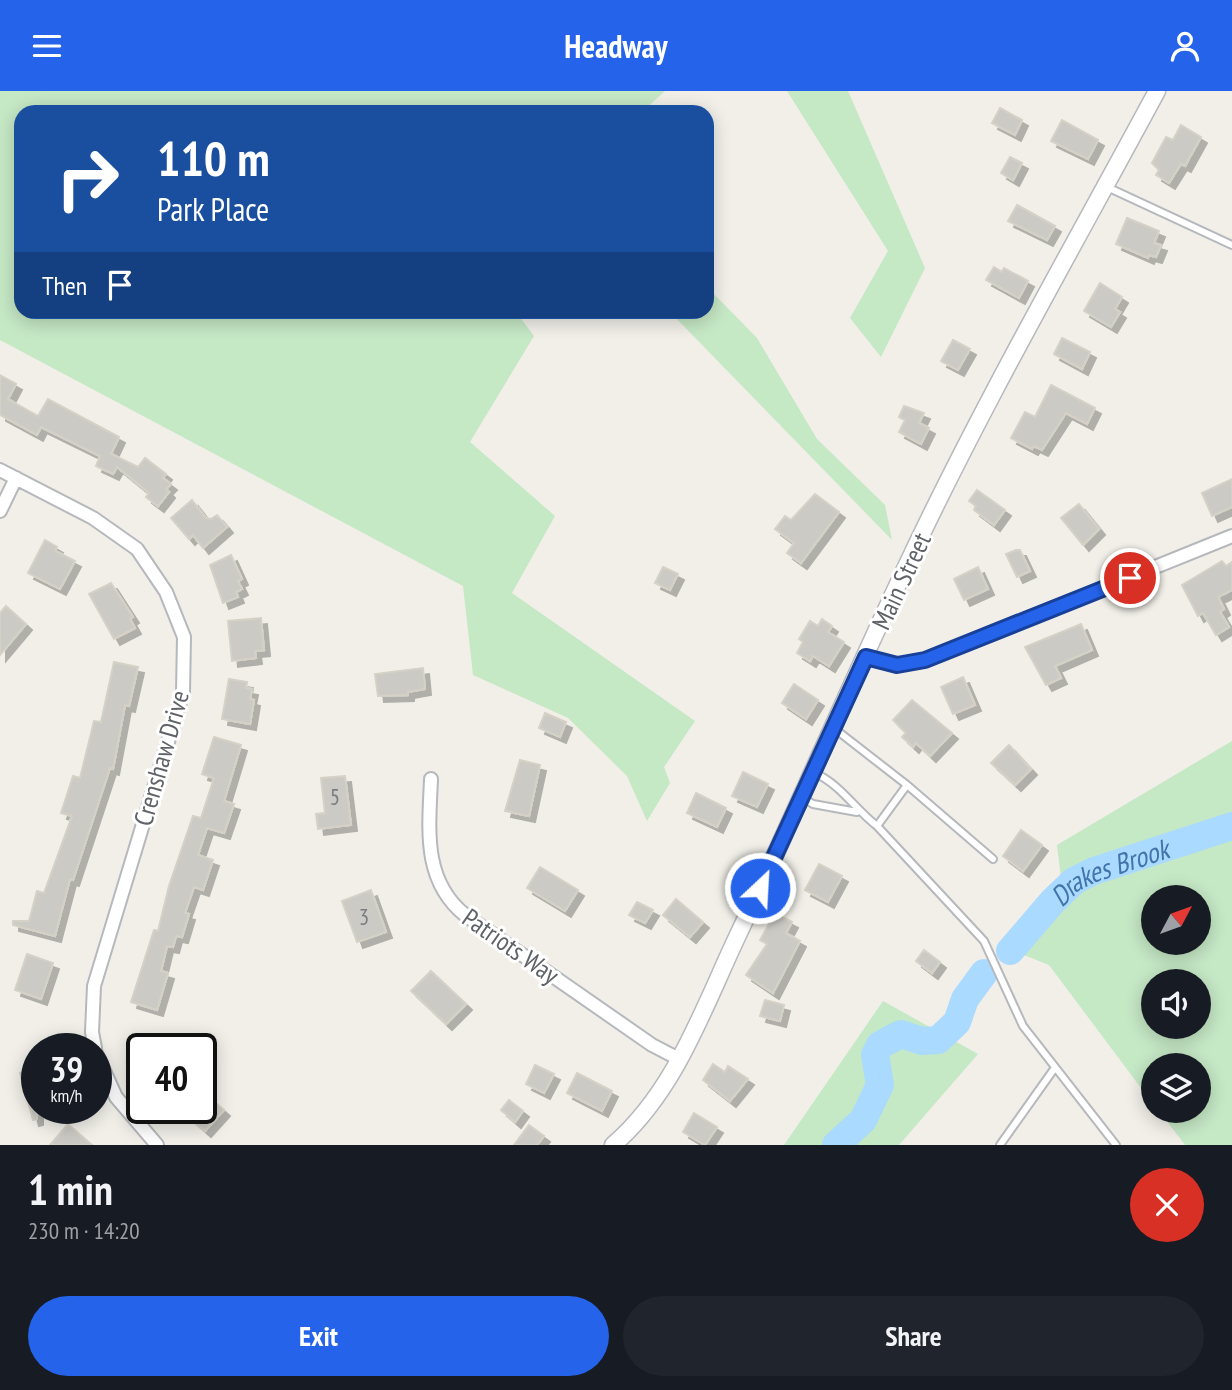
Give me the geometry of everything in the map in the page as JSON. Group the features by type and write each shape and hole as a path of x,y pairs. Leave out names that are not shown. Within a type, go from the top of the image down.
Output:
{"street":[{"name":"Main Street","path":"613,1145 650,1109 679,1059 815,773 907,564 1157,91"},
{"name":"Crenshaw Drive","path":"0,470 93,518 137,549 166,592 184,637 183,692 93,986 94,1033"},
{"path":"0,511 16,478"},
{"path":"866,657 897,665 925,660 1232,536"},
{"name":"Patriots Way","path":"431,779 431,857 438,883 447,899 465,915 608,1014 679,1059"},
{"name":"Crenshaw Drive","path":"112,1088 116,1097 158,1145"}],"lane":[{"path":"1105,186 1232,245"},
{"path":"835,729 907,785 993,859"},
{"path":"815,773 846,795 857,812 877,826 984,941 1023,1026 1116,1145"},
{"path":"877,826 907,785"},
{"path":"803,798 813,804 857,812"},
{"path":"1000,1145 1055,1069"}],"green space":[{"path":"0,91 665,91 650,105 14,105 14,319 521,319 534,336 470,442 555,516 512,593 695,721 664,767 670,783 647,821 627,776 568,718 473,675 463,586 0,340"},
{"path":"787,91 848,91 925,268 881,357 850,318 888,251"},
{"path":"714,294 757,338 817,439 885,505 892,540 677,319 714,319"},
{"path":"1232,741 1232,1145 1185,1145 1168,1123 1211,1123 1211,1053 1141,1053 1141,1088 1049,965 1014,951 1063,895 1057,845"},
{"path":"883,1001 978,1054 899,1145 784,1145"}],"building":[{"path":"1000,108 1022,120 1015,135 992,123"},
{"path":"1062,120 1098,140 1088,159 1051,141"},
{"path":"1181,125 1201,137 1185,166 1181,164 1169,183 1156,175 1159,170 1152,163 1166,137 1173,140"},
{"path":"1010,157 1022,163 1013,180 1001,173"},
{"path":"1017,205 1055,226 1047,240 1008,221"},
{"path":"1127,218 1159,231 1154,243 1161,245 1156,257 1149,255 1148,258 1116,244"},
{"path":"994,267 1002,272 1004,268 1028,281 1019,298 986,280"},
{"path":"1100,283 1122,297 1115,309 1120,312 1111,327 1084,311"},
{"path":"1062,338 1090,352 1082,369 1054,354"},
{"path":"953,340 970,349 958,370 941,361"},
{"path":"0,375 16,384 8,399 38,416 48,399 119,437 111,454 138,467 145,458 166,474 163,478 171,484 166,489 169,492 158,506 146,497 149,493 117,467 113,474 96,466 100,456 41,427 37,435 0,415"},
{"path":"1051,385 1095,408 1087,424 1066,413 1042,450 1034,446 1032,449 1011,438 1025,412 1035,417"},
{"path":"904,406 924,413 919,423 929,428 921,444 899,432 905,420 899,417"},
{"path":"1232,479 1232,507 1212,516 1202,493"},
{"path":"977,490 1005,510 994,525 974,510 976,506 969,501"},
{"path":"815,494 839,512 801,563 787,553 794,543 775,529 785,516 791,520"},
{"path":"192,500 206,518 211,519 217,515 227,527 203,548 193,535 189,539 171,518"},
{"path":"1079,504 1099,529 1083,545 1061,518"},
{"path":"45,540 57,547 55,551 75,561 60,589 28,573"},
{"path":"1020,550 1030,571 1017,577 1006,554"},
{"path":"231,555 242,579 238,581 242,589 236,592 238,597 223,603 210,565"},
{"path":"1222,561 1226,566 1232,562 1232,590 1218,597 1224,609 1220,612 1229,627 1216,635 1203,613 1198,616 1182,585"},
{"path":"663,567 678,574 670,590 655,583"},
{"path":"978,567 988,589 964,600 954,579"},
{"path":"111,583 133,617 130,619 135,628 114,639 89,594"},
{"path":"6,606 26,624 0,655 0,613"},
{"path":"261,618 264,650 255,651 256,658 232,661 228,621"},
{"path":"822,619 832,626 828,632 844,642 829,666 813,656 810,661 797,653 803,642 799,639 810,621 818,626"},
{"path":"1081,624 1092,650 1055,666 1061,678 1046,685 1025,647"},
{"path":"114,662 138,667 129,706 125,705 113,769 110,768 73,880 70,879 55,936 13,925 13,921 29,921 37,891 44,893 72,816 61,813 73,776 80,778 94,721 101,722"},
{"path":"423,668 425,689 408,692 408,695 378,696 375,674"},
{"path":"963,677 975,705 953,714 941,687"},
{"path":"229,679 247,682 246,688 252,689 250,699 254,700 250,724 222,719"},
{"path":"794,684 818,700 806,719 782,703"},
{"path":"912,700 952,733 930,756 916,743 913,747 902,737 906,733 893,720"},
{"path":"545,713 566,722 560,737 539,728"},
{"path":"214,737 241,745 224,801 234,804 224,833 207,828 198,855 213,860 203,890 194,887 185,913 189,914 182,937 176,936 173,947 167,946 161,971 168,973 157,1010 131,1002 154,930 158,931 169,886 193,816 201,818 214,778 202,774"},
{"path":"1009,745 1031,769 1015,785 991,763"},
{"path":"520,760 540,765 529,816 505,811"},
{"path":"743,772 768,784 757,807 732,796"},
{"path":"345,776 351,825 318,829 316,814 325,813 321,778"},
{"path":"696,793 726,808 717,827 687,813"},
{"path":"1021,830 1042,845 1023,871 1003,856"},
{"path":"819,864 842,876 828,902 805,890"},
{"path":"540,867 578,890 565,911 527,888"},
{"path":"371,890 386,932 357,942 342,901"},
{"path":"676,899 703,922 690,937 663,915"},
{"path":"637,902 653,910 645,923 629,915"},
{"path":"775,913 792,922 786,933 800,941 773,993 746,975 767,944 760,940"},
{"path":"924,950 940,962 932,973 916,961"},
{"path":"27,954 53,963 41,999 15,990"},
{"path":"431,971 466,1004 446,1024 411,991"},
{"path":"765,1000 784,1005 780,1021 760,1016"},
{"path":"713,1064 725,1072 728,1066 748,1079 730,1101 703,1080"},
{"path":"535,1065 554,1074 544,1093 526,1084"},
{"path":"577,1073 612,1091 602,1111 567,1093"},
{"path":"509,1100 523,1111 515,1122 501,1110"},
{"path":"217,1104 224,1110 217,1118"},
{"path":"694,1113 717,1127 705,1145 683,1132"},
{"path":"68,1124 92,1145 50,1145"},
{"path":"197,1124 211,1124 205,1131"},
{"path":"529,1125 544,1136 537,1145 514,1145"}],"waterway":[{"name":"Drakes Brook","path":"1010,951 1074,881 1094,871 1232,826"},
{"name":"Drakes Brook","path":"836,1145 863,1120 880,1085 875,1055 880,1045 901,1034 922,1041 938,1040 957,1022 965,999 984,973"}],"route":[{"path":"760,888 866,657 897,665 912,664 1130,578"}]}
